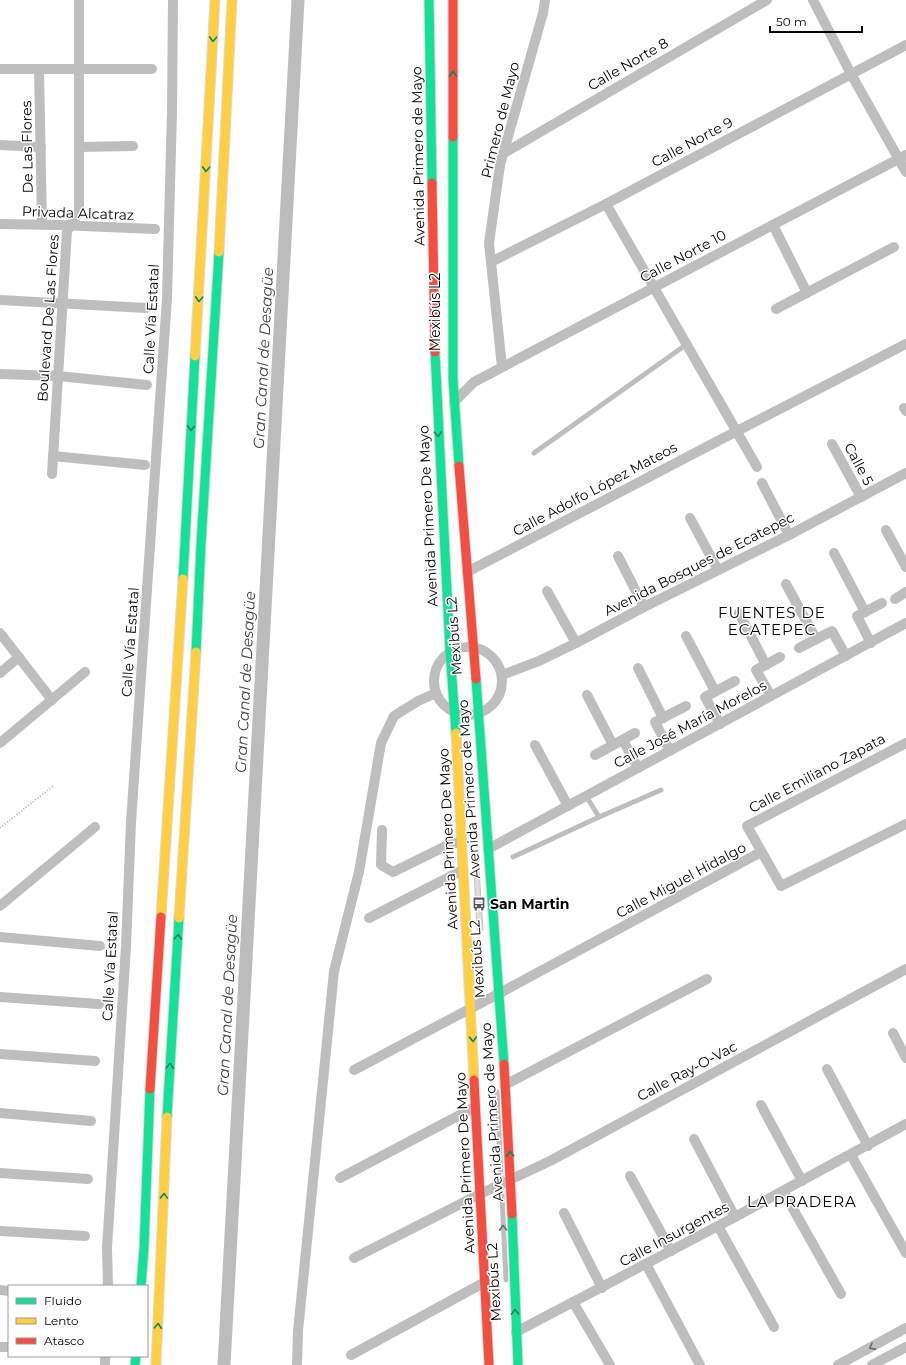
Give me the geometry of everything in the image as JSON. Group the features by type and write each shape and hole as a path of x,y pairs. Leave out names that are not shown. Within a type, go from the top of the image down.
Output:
{"highway":[{"path":"141,1285 150,1094 184,552 215,0"},
{"path":"156,1365 168,1094 195,672 232,0"},
{"name":"Avenida Primero de Mayo","path":"429,0 434,312"},
{"path":"450,379 454,309 453,0"},
{"name":"Avenida Primero De Mayo","path":"434,312 436,406 462,648 460,714 461,843 477,1006 475,1107 486,1191 485,1282 489,1365"},
{"name":"Avenida Primero de Mayo","path":"450,379 463,573 462,648 473,715 488,849 494,997 511,1179 518,1365"}],"street":[{"name":"Boulevard De Las Flores","path":"52,474 67,231 79,212 79,0"},
{"name":"Calle Vía Estatal","path":"108,1285 107,1248 126,946 131,822 167,298 172,111 173,0"},
{"path":"545,3 555,0"},
{"name":"Calle Norte 8","path":"504,153 766,0"},
{"path":"813,0 851,74 902,158 906,172"},
{"name":"Primero de Mayo","path":"502,367 488,243 500,165 545,3"},
{"name":"Calle Norte 9","path":"491,262 606,204 906,46"},
{"path":"0,69 152,69"},
{"name":"De Las Flores","path":"39,69 42,225"},
{"path":"0,146 41,147"},
{"path":"79,147 133,146"},
{"name":"Calle Norte 10","path":"452,403 474,382 902,158"},
{"path":"606,204 757,467"},
{"name":"Privada Alcatraz","path":"0,224 155,230"},
{"path":"773,225 807,293"},
{"path":"776,309 894,247"},
{"path":"0,300 146,308"},
{"name":"Calle Adolfo López Mateos","path":"463,573 906,344"},
{"path":"0,374 58,376 148,385"},
{"path":"435,377 474,382"},
{"path":"436,406 452,403"},
{"name":"Calle 5","path":"832,444 861,497"},
{"path":"53,456 145,465"},
{"name":"Avenida Bosques de Ecatepec","path":"502,675 539,661 576,643 906,474"},
{"path":"762,483 789,535"},
{"path":"690,518 718,570"},
{"path":"886,530 906,567"},
{"path":"834,553 865,612"},
{"path":"618,556 644,607"},
{"path":"786,584 816,639"},
{"path":"547,591 576,643"},
{"path":"895,599 906,592"},
{"path":"870,642 857,616 882,603"},
{"path":"739,613 766,665"},
{"name":"Calle José María Morelos","path":"488,849 906,623"},
{"path":"799,648 832,631 846,656"},
{"path":"0,633 52,700"},
{"path":"686,636 715,691"},
{"path":"462,648 487,652 496,662 502,675 501,691 492,706 473,715 460,714 444,705 436,693 434,684 434,675 443,658 462,648"},
{"path":"0,673 19,657"},
{"path":"771,696 756,670 780,657"},
{"path":"638,668 663,718"},
{"path":"0,743 85,672"},
{"path":"720,724 705,696 735,681"},
{"name":"Avenida Primero De Mayo","path":"296,1365 298,1331 334,970 359,872 381,743 394,716 418,701 436,693"},
{"path":"587,695 613,745"},
{"path":"670,750 655,722 686,706"},
{"path":"595,755 635,733"},
{"path":"623,740 638,768"},
{"name":"Calle Emiliano Zapata","path":"761,852 747,826 906,743"},
{"path":"536,745 568,806"},
{"name":"Calle Miguel Hidalgo","path":"354,1070 494,997 761,852 781,886 906,824"},
{"path":"0,906 95,826"},
{"path":"382,830 381,865 393,872 452,844 461,843"},
{"path":"369,918 463,870"},
{"path":"0,937 100,946"},
{"name":"Calle Ray-O-Vac","path":"354,1258 486,1191 550,1161 906,969"},
{"path":"501,1084 707,980"},
{"path":"0,996 99,1004"},
{"path":"893,1033 906,1058"},
{"path":"0,1054 95,1061"},
{"path":"827,1069 868,1146"},
{"path":"761,1105 802,1181"},
{"path":"340,1178 475,1107"},
{"path":"0,1113 91,1121"},
{"name":"Calle Insurgentes","path":"516,1332 736,1217 906,1124"},
{"path":"694,1139 736,1217"},
{"path":"850,1155 906,1253"},
{"path":"0,1173 88,1179"},
{"path":"630,1176 671,1251"},
{"path":"783,1191 841,1294"},
{"path":"564,1213 602,1288"},
{"path":"718,1226 774,1327"},
{"path":"0,1231 85,1236"},
{"path":"646,1264 700,1365"},
{"path":"350,1355 485,1282"},
{"path":"573,1302 610,1365"},
{"path":"838,1365 906,1328"},
{"path":"872,1365 906,1347"}],"lane":[{"path":"435,0 436,71"},
{"name":"Mexibús L2","path":"447,331 450,379"},
{"path":"534,453 687,344"},
{"path":"452,403 461,561"},
{"path":"513,857 661,790"},
{"path":"586,796 599,817"},
{"name":"Mexibús L2","path":"501,1084 501,1184 506,1286"}],"path":[{"path":"0,828 53,786"}],"building":[{"path":"474,870 479,870 483,930 477,930"}],"waterway":[{"name":"Gran Canal de Desagüe","path":"224,1365 298,0"}],"traffic: fast":[{"path":"429,0 432,183"},
{"path":"453,137 453,379 459,466"},
{"path":"196,652 201,544 219,252"},
{"path":"435,352 450,652 456,733"},
{"path":"183,579 195,356"},
{"path":"476,679 504,1064"},
{"path":"167,1117 179,918"},
{"path":"141,1285 144,1248 150,1089"},
{"path":"512,1214 518,1365"},
{"path":"135,1365 136,1357"}],"traffic: slow":[{"path":"195,356 215,0"},
{"path":"219,252 232,0"},
{"path":"161,917 183,579"},
{"path":"179,918 196,652"},
{"path":"456,733 474,1080"},
{"path":"156,1365 167,1117"}],"traffic: jam":[{"path":"453,0 453,137"},
{"path":"432,183 435,352"},
{"path":"459,466 476,679"},
{"path":"150,1089 161,917"},
{"path":"504,1064 512,1214"},
{"path":"474,1080 489,1365"}],"place":[{"name":"San Martin","path":"479,904"}],"district":[{"name":"FUENTES DE ECATEPEC","path":"772,620"},
{"name":"LA PRADERA","path":"802,1201"}]}
